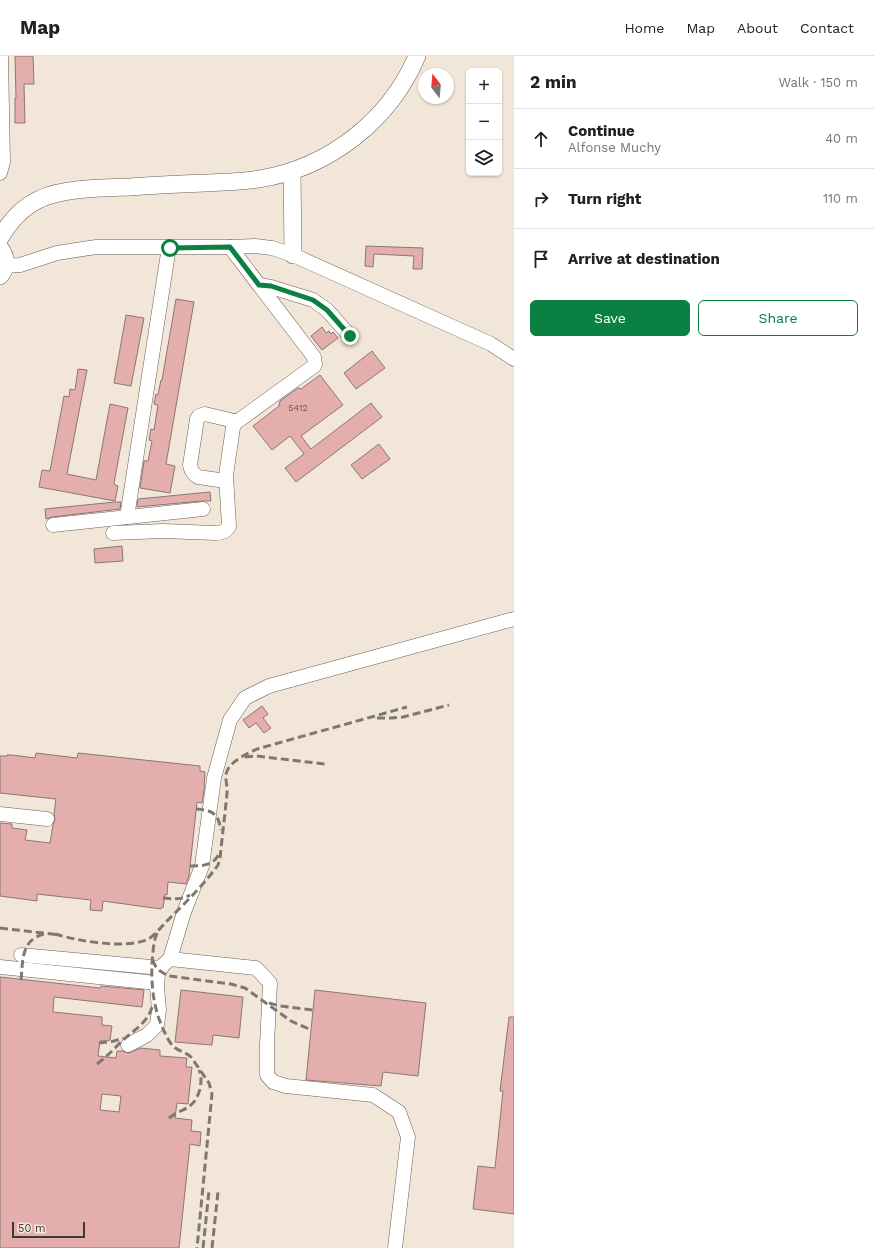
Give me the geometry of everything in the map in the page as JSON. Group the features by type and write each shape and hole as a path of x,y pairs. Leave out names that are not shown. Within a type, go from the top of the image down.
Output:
{"main road":[{"path":"0,238 12,220 25,208 41,198 58,193 123,187 245,181 292,171 325,157 340,148 367,127 389,104 408,77 418,56"},
{"path":"292,171 293,255"},
{"path":"0,248 5,257 3,271"}],"street":[{"path":"0,173 3,162 1,142 1,56"},
{"path":"3,271 57,253 96,247 170,248 255,246 272,248 293,255 484,341 514,359"},
{"path":"226,481 198,477 194,475 191,470 191,458 197,419 199,416 205,414 238,421 315,364 314,357 230,247"},
{"path":"127,517 170,248"},
{"path":"259,285 271,286 313,300 327,310 350,336"},
{"path":"114,533 163,531 222,533 227,530 229,526 226,481 234,421"},
{"path":"53,525 203,509"},
{"path":"128,1045 147,1035 157,1024 159,1010 157,983 158,974 166,963 202,866 214,778 230,720 245,698 269,686 514,619"},
{"path":"0,814 46,819"},
{"path":"21,955 256,968 270,983 267,1075 273,1082 286,1086 373,1095 399,1112 408,1137 395,1248"},
{"path":"0,967 157,983"}],"building":[{"path":"15,56 33,56 34,84 24,84 25,123 15,123"},
{"path":"366,246 423,248 422,269 413,269 414,256 374,254 373,267 365,266"},
{"path":"176,299 194,302 166,464 175,466 170,493 140,488 144,461 148,461 152,441 149,440 151,429 154,430 158,405 154,404 156,394 158,395 162,380"},
{"path":"126,315 144,318 131,386 114,383"},
{"path":"322,327 326,333 329,331 331,334 333,332 338,338 322,350 311,336"},
{"path":"372,351 385,368 356,389 344,373"},
{"path":"78,369 87,370 67,474 96,480 110,404 128,408 114,483 118,486 115,501 39,487 42,470 50,471 64,396 69,397 70,389 75,390"},
{"path":"320,375 343,405 301,436 311,449 371,403 382,417 296,482 285,468 304,454 290,436 272,450 253,426 279,406 280,401 298,388 301,389"},
{"path":"379,444 390,459 362,479 351,465"},
{"path":"210,492 211,501 137,507 138,499"},
{"path":"121,502 120,509 46,519 45,509"},
{"path":"122,546 123,561 95,563 94,549"},
{"path":"262,706 268,714 263,718 271,728 264,733 256,723 249,728 243,720"},
{"path":"36,753 77,758 78,753 200,766 200,771 205,772 202,803 197,802 189,876 186,884 168,882 167,895 165,894 163,908 162,907 161,909 103,901 102,911 90,910 91,900 37,894 37,901 0,896 0,823 12,824 12,828 27,830 25,840 50,843 55,820 54,814 56,799 0,793 0,756 12,755 35,758"},
{"path":"0,977 100,988 101,986 144,990 142,1007 54,997 53,1012 102,1017 102,1025 112,1026 110,1040 100,1041 98,1056 116,1058 117,1051 128,1053 141,1048 160,1050 160,1056 187,1058 186,1067 192,1067 188,1104 177,1103 175,1118 192,1120 191,1131 201,1132 200,1146 190,1144 179,1248 0,1248","holes":["102,1094 121,1096 119,1112 100,1110"]},
{"path":"181,990 243,997 239,1038 213,1035 212,1045 175,1042"},
{"path":"315,990 426,1003 418,1076 383,1072 381,1086 306,1080"},
{"path":"509,1017 514,1017 514,1214 473,1209 478,1166 495,1168 503,1091 500,1091"}],"railway":[{"path":"377,718 403,717 449,705"},
{"path":"55,934 76,939 114,944 137,943 149,939 193,895 218,865 220,859 227,793 226,774 232,764 257,749 407,707"},
{"path":"245,757 256,756 325,764"},
{"path":"196,809 206,810 216,816 221,830"},
{"path":"190,866 210,863 214,861 219,854"},
{"path":"163,898 174,899 187,897 190,895"},
{"path":"0,928 60,935"},
{"path":"157,933 153,948 152,973 154,1000 159,1018 172,1045 191,1057 209,1083 212,1094 197,1248"},
{"path":"21,980 23,958 27,946 36,937 44,934"},
{"path":"153,960 157,968 169,976 231,984 245,988 291,1021 311,1030"},
{"path":"97,1064 144,1022 153,1003"},
{"path":"269,1003 280,1006 313,1010"},
{"path":"99,1043 123,1038"},
{"path":"169,1118 192,1105 195,1101 200,1089 201,1077 199,1070"},
{"path":"203,1248 209,1191"},
{"path":"212,1248 218,1192"}],"route":[{"path":"170,248 230,247 259,285 271,286 313,300 327,310 350,336"}]}
